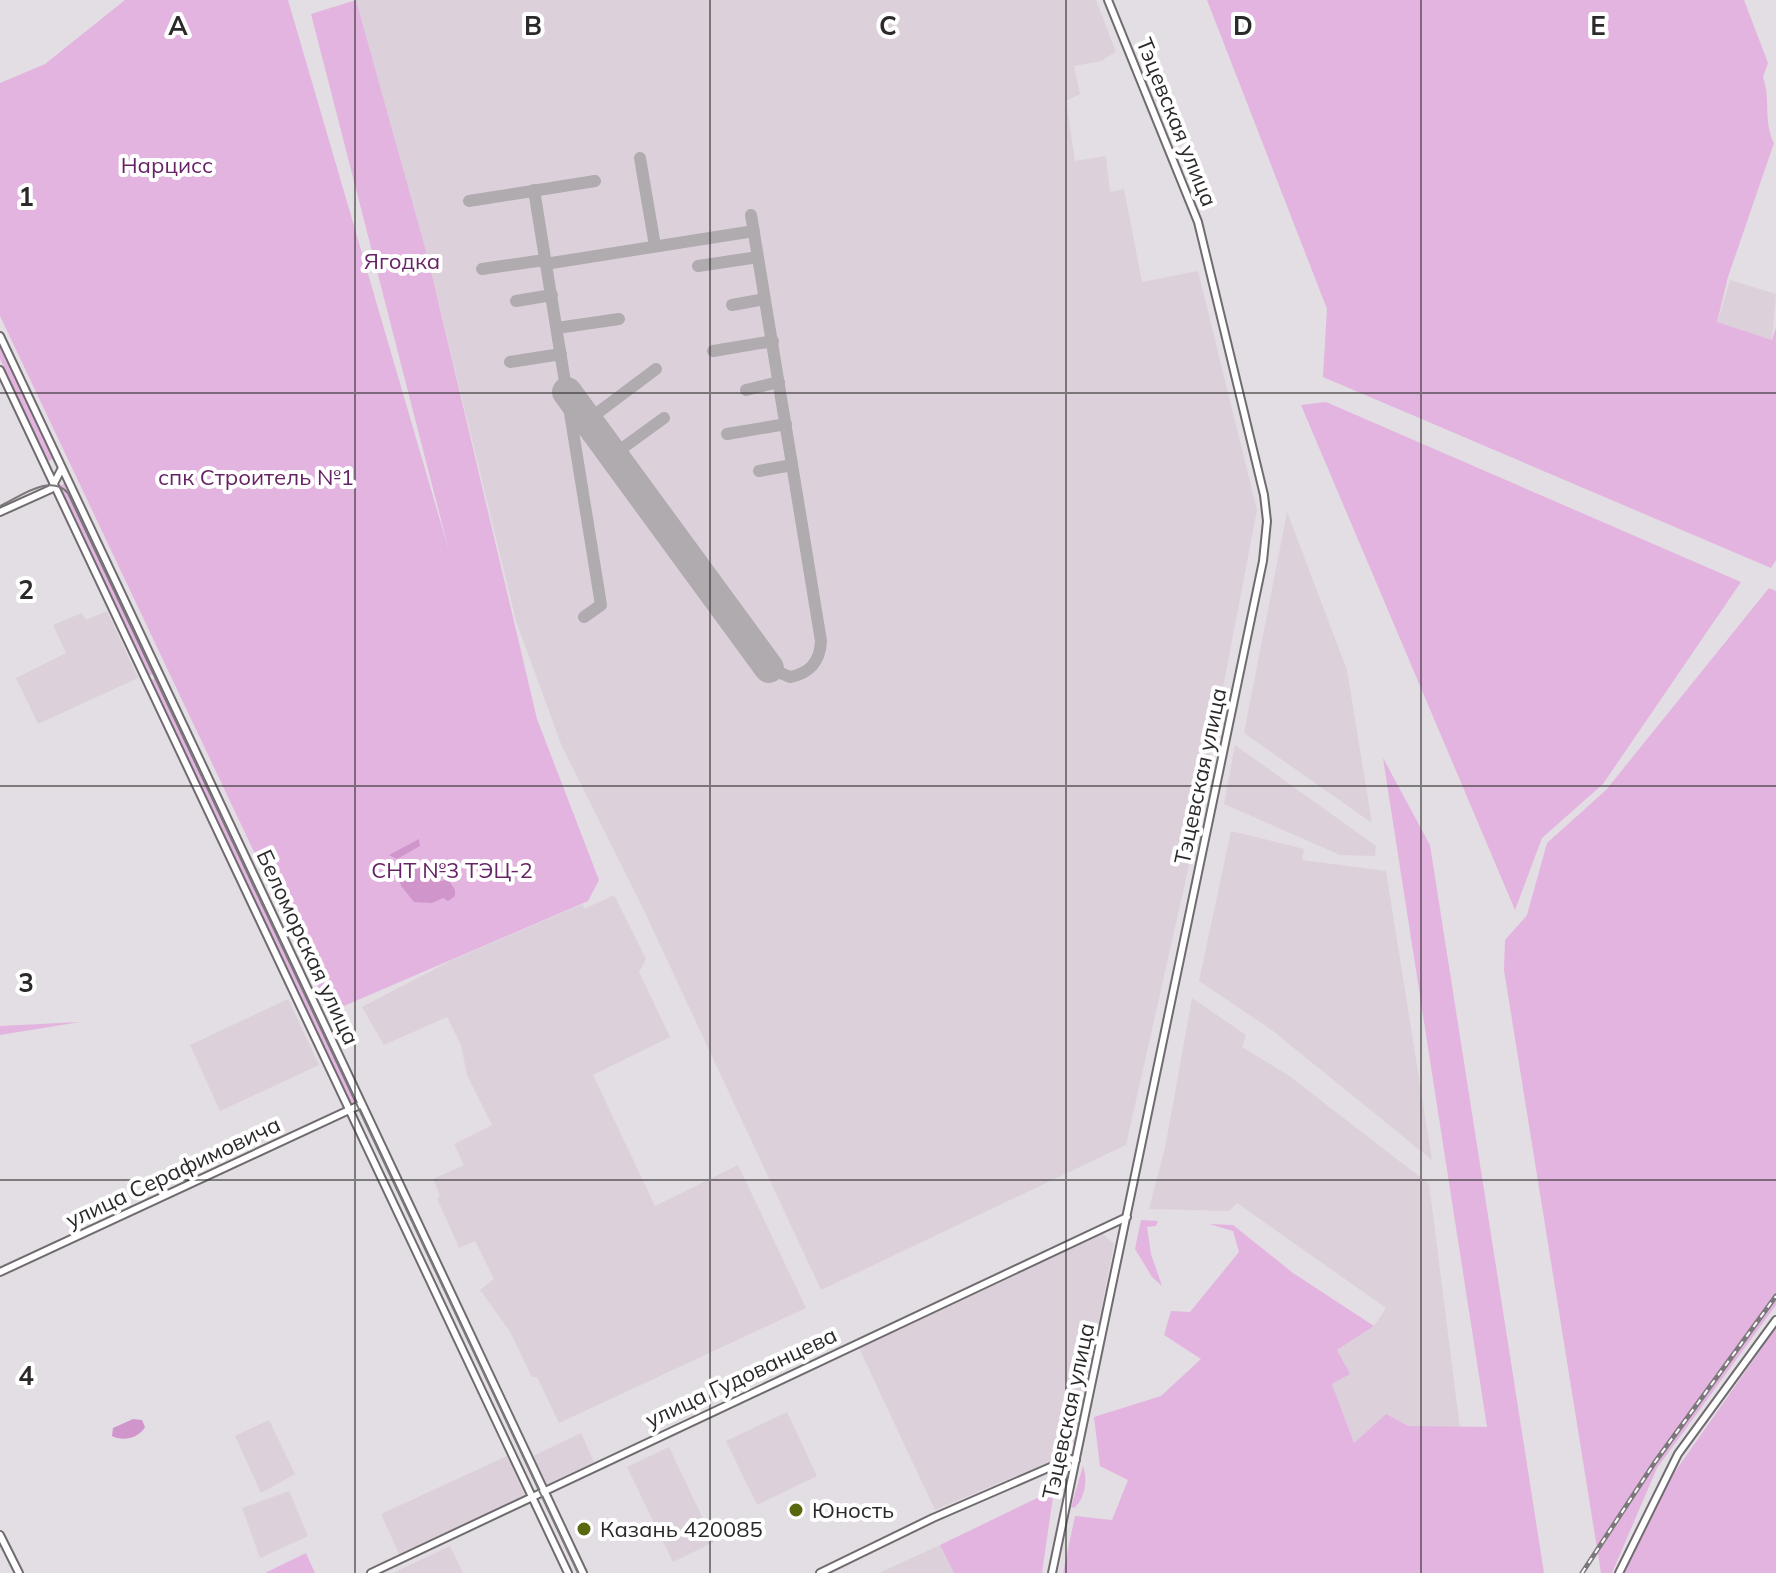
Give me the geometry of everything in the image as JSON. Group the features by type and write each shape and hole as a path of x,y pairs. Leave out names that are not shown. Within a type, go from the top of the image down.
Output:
{"main road":[{"name":"Тэцевская улица","path":"1052,1573 1263,561 1267,521 1257,466 1198,222 1108,0"},
{"name":"Беломорская улица","path":"0,336 583,1573"},
{"name":"Беломорская улица","path":"0,370 568,1573"},
{"path":"0,512 55,485 62,468"},
{"name":"улица Серафимовича","path":"0,1272 362,1104"},
{"name":"улица Гудованцева","path":"371,1573 1127,1217"},
{"path":"442,1306 455,1300"},
{"path":"1619,1573 1678,1454 1776,1320"},
{"path":"820,1573 933,1518 1069,1459 1076,1460"},
{"path":"0,1535 19,1573"}],"shaded area":[{"path":"356,0 1096,0 1116,52 1101,61 1074,66 1080,94 1066,101 1075,161 1106,156 1110,192 1124,189 1142,282 1198,271 1257,510 1204,787 1198,799 1187,857 1190,861 1126,1145 821,1290 641,904 561,744 516,621 428,258"},
{"path":"1730,280 1776,294 1772,340 1717,323"},
{"path":"1287,512 1347,670 1372,823 1244,733"},
{"path":"107,611 138,678 38,724 16,678 66,653 53,625 82,613 86,620"},
{"path":"1235,745 1376,846 1375,856 1340,855 1224,804"},
{"path":"1231,831 1304,849 1302,860 1386,871 1432,1160 1273,1031 1199,981"},
{"path":"419,839 420,846 397,859 389,855"},
{"path":"416,860 433,879 448,879 455,896 448,901 443,898 432,903 414,902 401,886 397,871 409,861"},
{"path":"614,895 646,959 639,972 670,1037 593,1075 655,1206 738,1165 806,1308 559,1423 537,1377 532,1377 509,1330 480,1290 494,1279 475,1241 459,1248 437,1198 440,1196 433,1179 464,1165 454,1144 492,1125 467,1075 461,1045 447,1017 384,1045 362,1007 452,960 583,904 584,909"},
{"path":"1192,998 1246,1035 1242,1047 1288,1075 1429,1184 1460,1428 1408,1426 1354,1444 1332,1384 1337,1350 1374,1326 1386,1308 1237,1203 1229,1211 1149,1209 1165,1148"},
{"path":"288,999 319,1065 220,1111 190,1045"},
{"path":"1103,1234 1114,1244 1073,1452 935,1510 858,1346"},
{"path":"787,1412 817,1476 757,1505 726,1441"},
{"path":"133,1419 142,1420 145,1427 139,1434 126,1439 112,1436 113,1428"},
{"path":"269,1420 295,1474 261,1493 235,1436"},
{"path":"581,1433 594,1462 547,1484 533,1456"},
{"path":"669,1447 714,1542 673,1562 627,1467"},
{"path":"507,1456 525,1496 399,1554 381,1514"},
{"path":"289,1491 308,1536 260,1558 242,1508"},
{"path":"940,1545 954,1573 879,1573"},
{"path":"450,1546 463,1573 393,1573"}],"green space":[{"path":"125,0 288,0 449,551 311,14 356,0 428,258 537,719 599,880 588,901 330,1012 0,316 0,83 45,64"},
{"path":"1207,0 1744,0 1768,63 1763,77 1774,143 1728,277 1717,322 1772,340 1776,327 1776,560 1771,568 1323,377 1327,309"},
{"path":"0,345 55,458 48,461 0,359"},
{"path":"1326,402 1741,582 1603,784 1542,838 1515,910 1301,405"},
{"path":"67,482 156,673 148,676 59,486"},
{"path":"1769,588 1776,591 1776,1305 1657,1468 1612,1573 1601,1573 1504,970 1505,940 1527,915 1547,843 1606,790"},
{"path":"158,677 358,1103 350,1107 150,681"},
{"path":"1383,758 1430,845 1544,1573 1063,1573 1075,1516 1112,1520 1128,1480 1100,1466 1094,1417 1161,1396 1201,1359 1164,1335 1171,1311 1190,1312 1239,1252 1233,1231 1209,1224 1233,1225 1293,1273 1374,1326 1337,1350 1350,1374 1332,1384 1354,1443 1386,1414 1408,1426 1487,1427"},
{"path":"80,1022 0,1035 0,1026"},
{"path":"1141,1220 1158,1221 1156,1226 1147,1227 1151,1254 1162,1286 1152,1277 1135,1249"},
{"path":"1776,1328 1776,1573 1624,1573 1674,1473"},
{"path":"1083,1466 1084,1489 1081,1500 1074,1508 1071,1507"},
{"path":"1054,1490 1042,1573 954,1573 940,1545"},
{"path":"306,1553 315,1573 265,1573"}],"taxiway":[{"path":"640,158 655,246"},
{"path":"469,201 595,181"},
{"path":"534,190 601,605 584,617"},
{"path":"751,215 821,641 816,661 803,673 790,677 769,668"},
{"path":"545,264 754,231"},
{"path":"698,266 758,257"},
{"path":"482,269 544,260"},
{"path":"516,301 552,295"},
{"path":"732,305 765,299"},
{"path":"557,328 619,319"},
{"path":"713,351 773,341"},
{"path":"510,362 561,354"},
{"path":"588,420 656,369"},
{"path":"746,390 779,382"},
{"path":"613,455 664,418"},
{"path":"727,434 786,424"},
{"path":"759,471 792,465"}],"runway":[{"path":"567,392 769,668"}],"tram line":[{"path":"0,506 44,486 61,487 68,493 578,1573"}],"railway":[{"path":"1582,1573 1655,1462 1776,1296"}],"place":[{"name":"Юность","path":"796,1510"},
{"name":"Казань 420085","path":"584,1529"}],"park label":[{"name":"Нарцисс","path":"167,165"},
{"name":"Ягодка","path":"402,261"},
{"name":"спк Строитель №1","path":"256,477"},
{"name":"СНТ №3 ТЭЦ-2","path":"452,870"}]}
